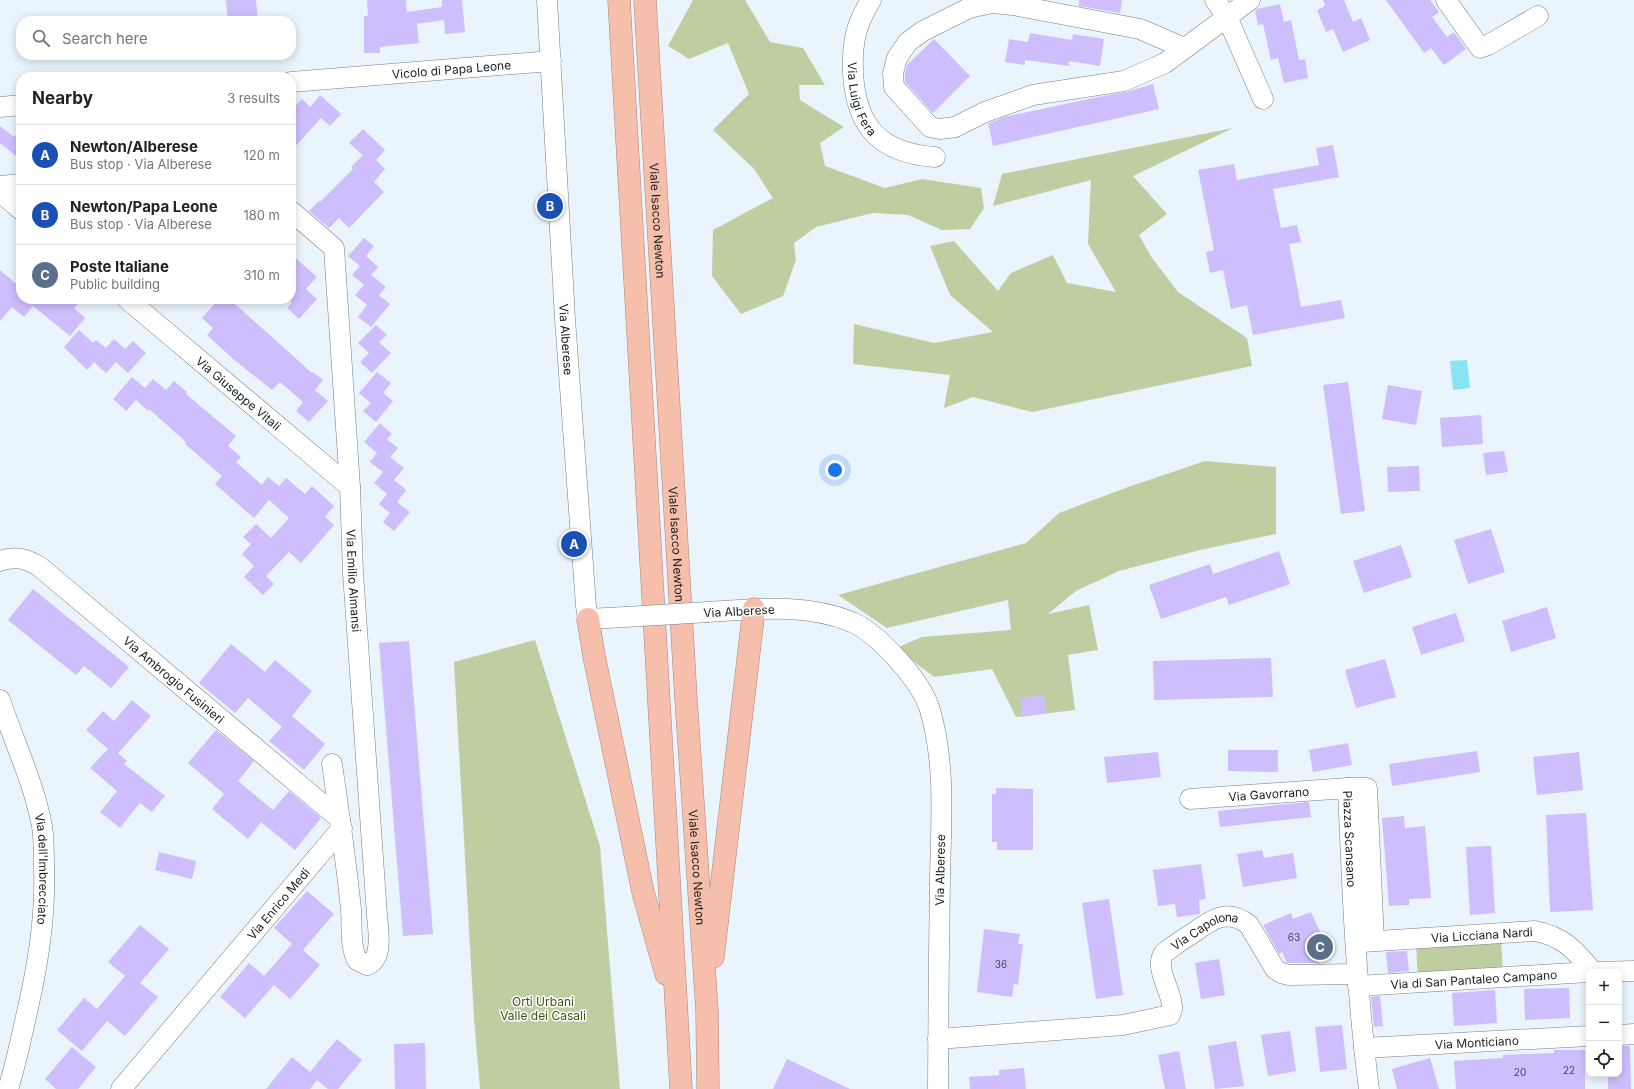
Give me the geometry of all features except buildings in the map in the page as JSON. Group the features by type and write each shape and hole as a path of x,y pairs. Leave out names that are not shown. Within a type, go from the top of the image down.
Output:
{"highway":[{"path":"619,0 681,1089"},
{"name":"Viale Isacco Newton","path":"645,0 686,699 707,1010 708,1089"},
{"path":"707,1010 754,610"},
{"path":"588,619 643,892 677,1015"}],"street":[{"path":"547,0 551,61"},
{"name":"Via Luigi Fera","path":"872,0 863,14 854,35 854,87 860,113 867,126 879,138 890,145 917,156 935,157"},
{"path":"1215,0 1227,17 1263,99"},
{"path":"1184,48 1140,29 1013,5 992,3 969,8 923,31 908,42 897,58 893,73 894,87 930,127 940,129 954,127 985,112 1033,95 1124,81 1165,63 1250,0"},
{"path":"1446,0 1480,48 1488,45 1538,16"},
{"name":"Vicolo di Papa Leone","path":"296,82 551,61"},
{"name":"Via Alberese","path":"551,61 565,319 588,619 754,610 808,610 831,615 853,623 867,631 878,640 901,664 922,693 930,708 937,739 941,778 938,1089"},
{"path":"0,107 16,105"},
{"path":"0,186 16,184"},
{"path":"0,192 16,206"},
{"name":"Via Emilio Almansi","path":"296,215 334,248 350,487 354,581 377,915 377,956 373,962 367,965 357,960 353,948 352,923 341,824"},
{"name":"Via Giuseppe Vitali","path":"133,304 350,487"},
{"name":"Via Ambrogio Fusinieri","path":"0,561 14,558 26,559 32,562 341,824"},
{"name":"Via dell'Imbrecciato","path":"0,700 4,725 34,793 42,826 45,897 33,988 14,1070 8,1089"},
{"path":"332,764 341,824"},
{"name":"Via Gavorrano","path":"1190,798 1348,788"},
{"name":"Piazza Scansano","path":"1354,943 1348,788 1366,788 1374,942"},
{"name":"Via Enrico Medi","path":"121,1089 341,824"},
{"name":"Via Capolona","path":"938,1039 1123,1025 1170,1015 1173,1006 1160,964 1162,956 1164,953 1212,919 1223,917 1232,916 1243,920 1249,925 1275,969 1281,973 1289,975 1358,980"},
{"name":"Via Licciana Nardi","path":"1354,943 1535,931 1548,933 1558,938 1576,951 1591,969"},
{"path":"1354,943 1369,1089"},
{"name":"Via Licciana Nardi","path":"1622,971 1634,971"},
{"name":"Via di San Pantaleo Campano","path":"1358,980 1586,972"},
{"path":"1622,1035 1634,1034"},
{"name":"Via Monticiano","path":"1364,1048 1586,1036"}],"green space":[{"path":"693,0 745,0 770,42 803,48 825,85 799,85 800,100 844,127 820,143 825,166 885,188 922,179 981,188 984,208 970,229 942,230 908,215 873,213 816,227 794,243 796,260 783,296 741,314 712,276 713,230 773,198 754,169 713,130 749,94 728,43 689,59 668,46"},
{"path":"1233,128 1133,176 1167,214 1139,235 1152,258 1178,292 1247,338 1252,366 1032,412 973,397 944,408 950,375 853,364 854,324 934,343 993,332 950,295 930,246 954,241 998,291 1011,273 1053,255 1067,283 1116,292 1088,244 1091,180 993,206 1002,174"},
{"path":"1205,461 1276,467 1276,534 1200,550 1119,571 1076,591 1048,614 1089,605 1098,650 1068,655 1075,710 1016,717 992,669 934,677 896,648 922,637 1011,630 1008,600 887,628 838,595 1026,543 1059,513 1128,487"},
{"name":"Orti Urbani Valle dei Casali","path":"535,640 600,846 620,1089 480,1089 474,1018 454,662"},
{"path":"1501,940 1503,973 1418,978 1416,945"}],"water":[{"path":"1467,360 1470,388 1453,390 1450,361"}],"place":[{"name":"Newton/Papa Leone","path":"550,206"},
{"name":"Newton/Alberese","path":"574,544"},
{"name":"Poste Italiane","path":"1320,947"}]}
